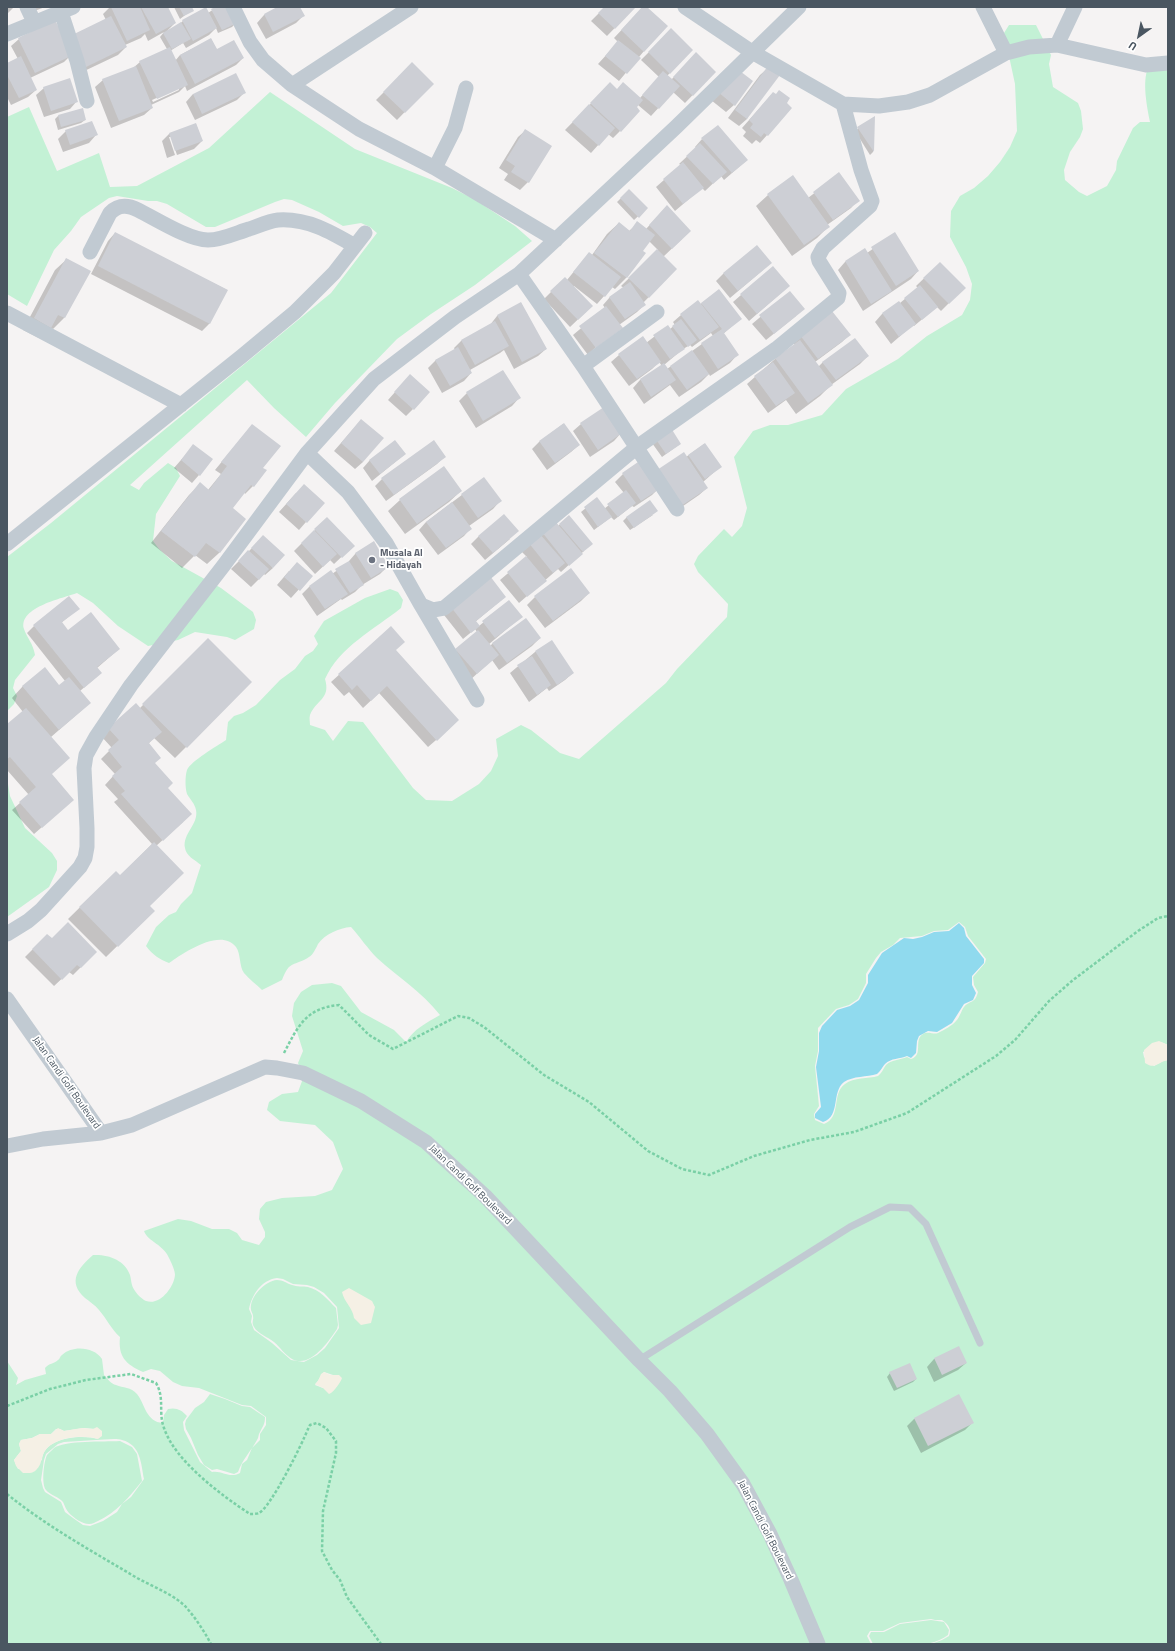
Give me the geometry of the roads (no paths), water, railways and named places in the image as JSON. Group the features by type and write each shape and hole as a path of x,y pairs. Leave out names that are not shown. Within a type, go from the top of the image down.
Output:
{"street":[{"path":"27,7 34,22"},
{"path":"233,7 250,42 263,60 292,85 359,129 435,168 556,240"},
{"path":"292,85 411,7"},
{"path":"685,7 752,52 843,104 879,106 908,102 930,95 1006,53 1029,47 1057,44 1146,65 1168,64"},
{"path":"7,934 42,910 80,867 85,858 87,847 84,768 86,755 90,748 131,685 224,565 307,453 374,379 455,317 519,274 676,127 799,7"},
{"path":"983,7 1006,53"},
{"path":"1057,44 1075,7"},
{"path":"7,34 67,9 77,61 87,101"},
{"path":"435,168 455,128 466,88"},
{"path":"421,605 433,610 444,608 637,447 776,349 838,298 839,293 818,257 823,248 870,206 872,201 861,170 843,104"},
{"path":"90,252 110,212 121,206 134,208 195,238 208,240 225,237 277,220 293,220 331,232 355,246"},
{"path":"7,544 295,312 334,272 366,233"},
{"path":"519,274 583,366 678,509"},
{"path":"583,366 657,312"},
{"path":"7,313 180,405"},
{"path":"307,453 348,492 386,543 477,700"},
{"name":"Jalan Candi Golf Boulevard","path":"7,999 101,1133 132,1125 266,1067 303,1073 361,1101 426,1142 485,1196 670,1391 708,1434 743,1484 785,1567 818,1644"},
{"path":"7,1146 44,1139 101,1133"}],"lane":[{"path":"639,1360 850,1226 890,1207 910,1208 926,1224 980,1343"}],"water":[{"path":"959,923 964,928 966,936 984,959 984,963 972,976 972,985 976,993 973,1000 964,1004 952,1023 937,1032 928,1031 919,1036 916,1053 911,1058 907,1056 887,1062 877,1074 844,1082 840,1086 832,1115 829,1119 823,1122 815,1118 815,1114 821,1107 816,1067 819,1051 819,1033 822,1026 837,1010 850,1006 859,1000 868,983 868,975 882,953 904,938 913,939 934,932 949,931"}],"place":[{"name":"Musala Al - Hidayah","path":"372,560"}]}
